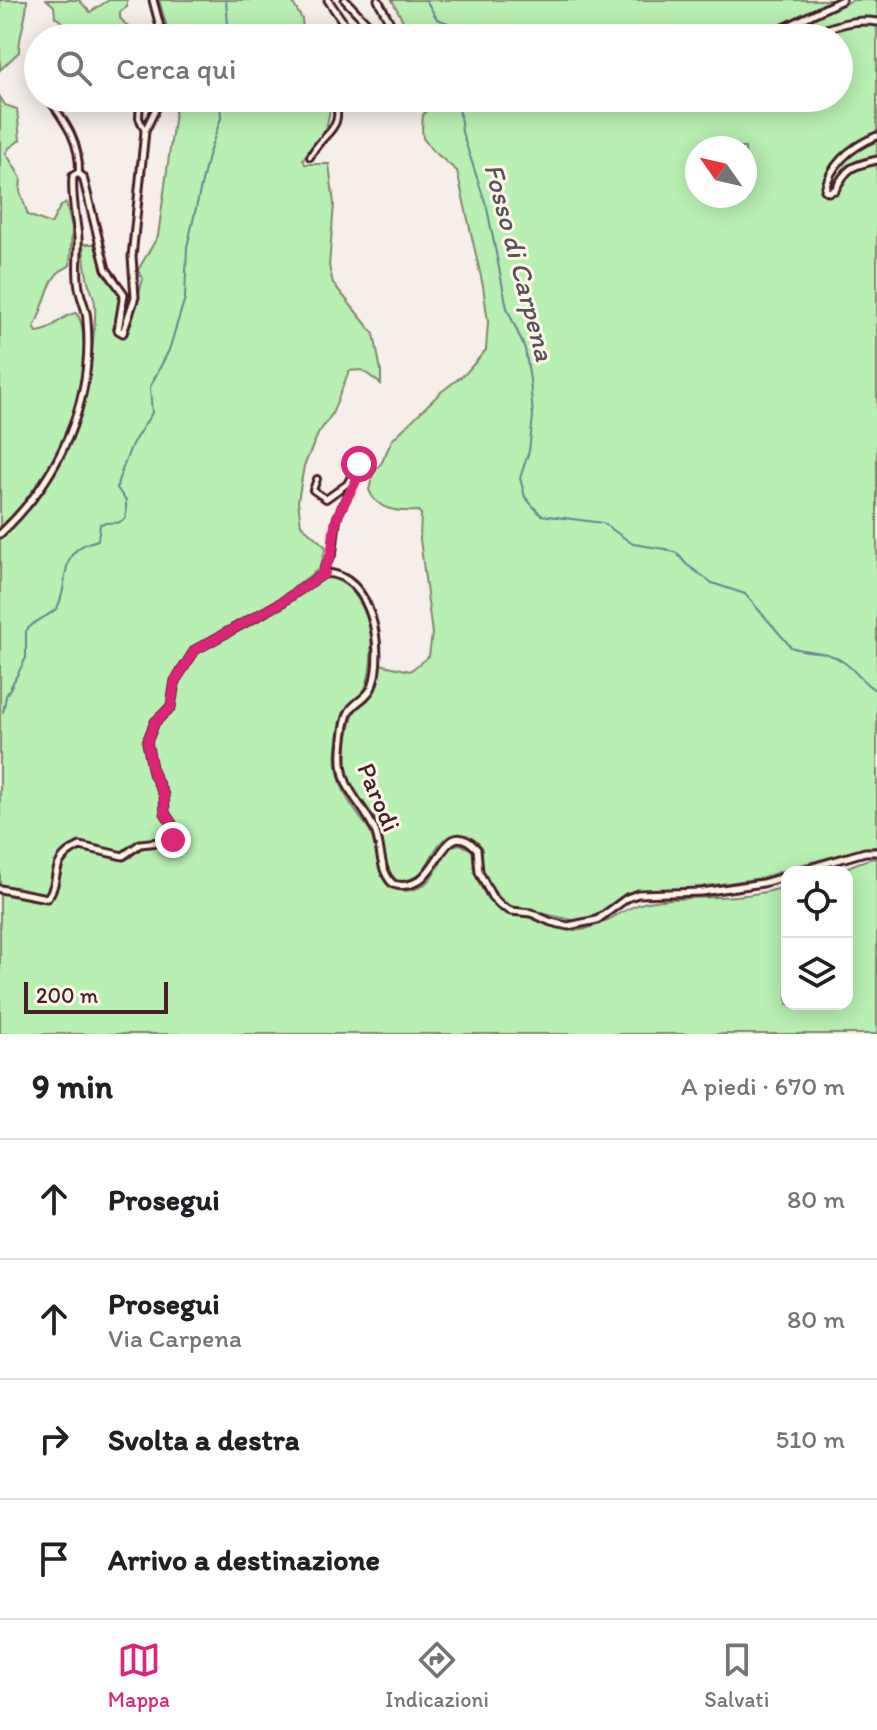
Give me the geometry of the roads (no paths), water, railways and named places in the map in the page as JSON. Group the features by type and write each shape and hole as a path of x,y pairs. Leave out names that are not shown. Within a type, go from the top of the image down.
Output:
{"street":[{"path":"153,0 159,24"},
{"path":"328,0 344,24"},
{"path":"345,0 368,24"},
{"path":"378,0 391,24"},
{"path":"792,24 842,0"},
{"path":"844,24 860,20 877,22"},
{"path":"57,112 74,137 80,155 79,173 106,269 124,294 118,330 123,333 135,297 133,244 145,131 154,112"},
{"path":"139,112 145,131"},
{"path":"310,157 337,121 338,112"},
{"path":"877,136 862,143 836,164 826,191 835,190 842,175 849,169 877,160"},
{"path":"0,534 42,489 69,438 85,388 89,355 87,321 80,292 72,178 79,173"},
{"path":"0,889 47,898 51,894 58,866 70,851 80,846 123,856 140,844 170,841 177,836 165,813 164,795 153,773 147,742 155,722 171,707 175,681 195,650 282,602 325,573 324,568 333,553 337,518 360,465 341,490 326,499 313,490 317,479"},
{"name":"Parodi","path":"325,573 339,575 353,583 373,621 378,651 373,681 366,697 351,709 343,741 342,764 348,788 375,831 383,869 393,884 406,886 419,882 444,846 450,841 463,840 477,849 479,872 492,897 501,906 568,926 597,920 627,898 638,894 702,892 781,878"},
{"path":"817,866 865,852 877,852"}],"waterway":[{"path":"226,0 228,24"},
{"path":"426,0 437,19 448,24"},
{"path":"3,712 6,696 26,658 26,631 57,608 67,568 75,551 98,540 100,524 120,522 126,517 126,501 117,488 118,481 132,444 152,413 150,387 169,350 185,298 187,247 221,112"},
{"name":"Fosso di Carpena","path":"460,112 462,132 487,208 507,308 525,349 533,417 529,451 520,478 525,497 541,515 603,523 633,544 677,553 686,564 712,583 745,594 791,647 835,657 877,691"}]}
